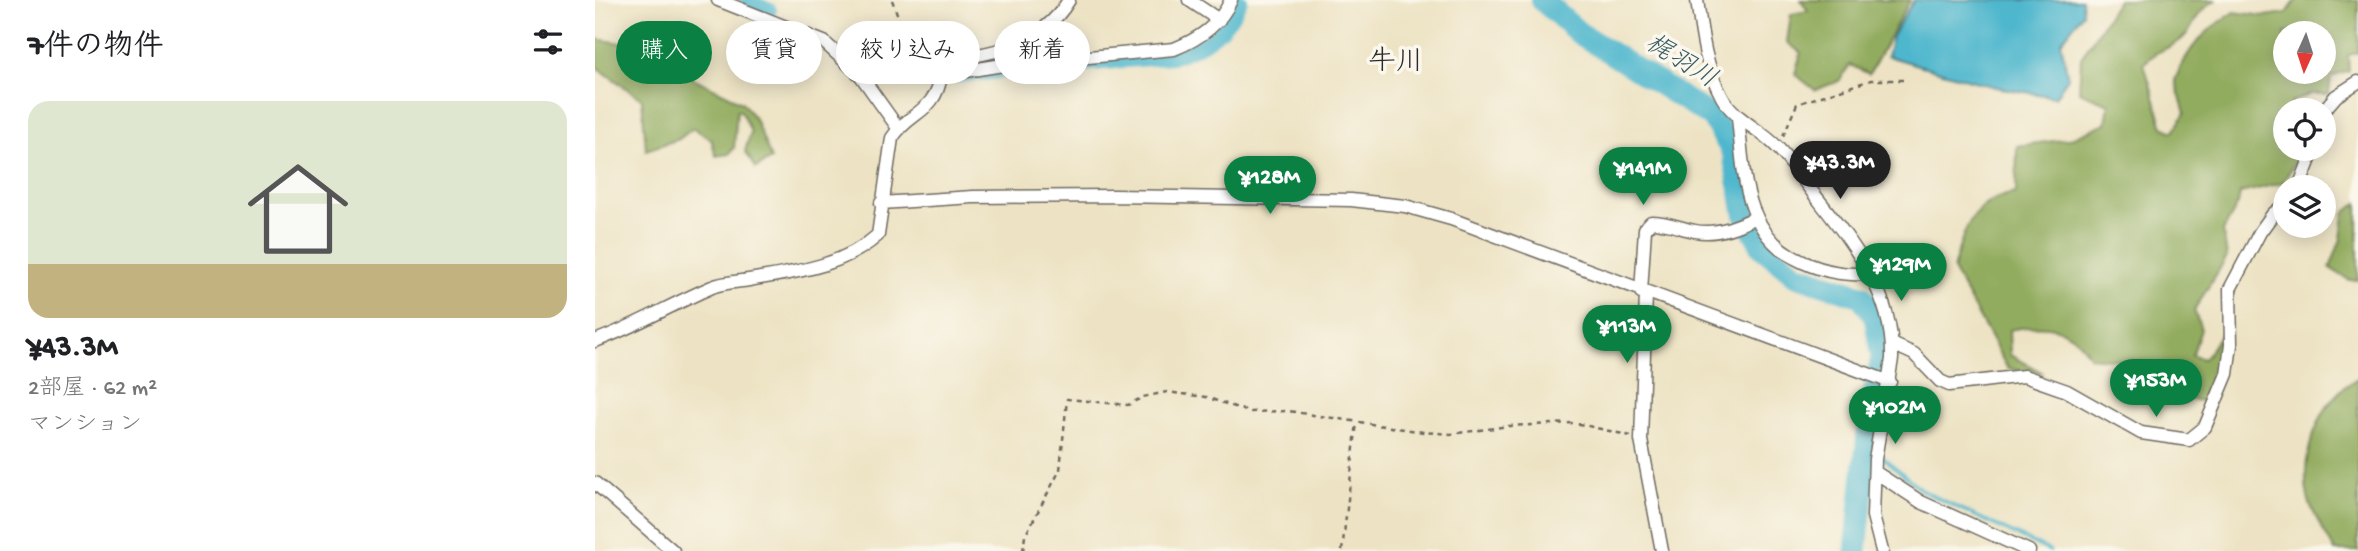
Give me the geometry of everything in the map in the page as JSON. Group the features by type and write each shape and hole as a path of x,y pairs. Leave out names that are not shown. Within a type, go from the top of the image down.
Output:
{"street":[{"path":"718,0 824,41 861,75 898,128"},
{"path":"980,56 1023,43 1059,17 1069,0"},
{"path":"1189,0 1219,20"},
{"path":"595,341 644,322 714,286 846,258 861,251 878,235 892,138 898,128 920,115 939,92 941,75 1003,65 1174,49 1198,39 1219,20 1231,0"},
{"path":"1697,0 1705,63 1724,100 1738,117 1778,148 1872,274 1885,307 1892,344 1875,472 1873,516 1882,551"},
{"path":"2334,98 2358,82"},
{"path":"1738,117 1745,184 1754,218 1768,238 1783,253 1844,276 1872,274"},
{"path":"881,203 973,197 1166,196 1351,200 1405,205 1451,219 1644,293 1887,381"},
{"path":"1892,344 1914,354 1948,385 2024,376 2067,391 2141,433 2189,440 2205,427 2227,374 2231,345 2230,289 2260,232 2273,214"},
{"path":"1662,551 1644,469 1641,438 1645,229 1651,222 1670,222 1696,231 1733,227 1754,218"},
{"path":"1875,472 1921,502 2029,551"},
{"path":"595,483 673,551"}],"path":[{"path":"892,0 900,21"},
{"path":"1778,148 1797,104 1871,80 1903,80"},
{"path":"1023,551 1025,536 1060,470 1067,399 1128,405 1143,397 1167,392 1206,397 1249,412 1288,411 1451,434 1510,426 1575,423 1641,438"},
{"path":"1342,551 1357,422"}],"green space":[{"path":"1801,0 1910,0 1869,74 1850,65 1839,81 1815,90 1795,74 1801,53 1787,42 1791,14 1808,11"},
{"path":"2118,0 2216,0 2203,10 2182,39 2144,64 2163,127 2173,132 2185,113 2175,80 2192,49 2205,33 2223,19 2234,12 2264,16 2287,13 2296,0 2358,0 2358,53 2348,55 2349,71 2336,75 2336,21 2273,21 2273,84 2330,84 2329,94 2273,98 2273,161 2295,161 2288,175 2273,175 2273,185 2240,193 2238,204 2223,231 2227,257 2194,310 2201,329 2192,356 2204,359 2221,334 2219,362 2207,401 2177,399 2168,386 2162,369 2144,362 2090,357 2083,346 2065,332 2045,327 2009,330 2010,355 2043,373 2008,369 1953,270 1965,230 1979,210 1989,202 2016,193 2017,146 2069,139 2106,123 2109,104 2079,92 2081,58"},
{"path":"595,39 616,42 616,81 595,66"},
{"path":"621,84 705,84 742,102 755,119 771,159 756,168 745,151 751,132 741,111 737,110 734,148 729,154 716,156 711,139 693,128 679,139 646,150 642,99"},
{"path":"2358,203 2358,280 2349,280 2330,268 2341,239 2344,213"},
{"path":"2358,378 2358,551 2335,551 2310,504 2306,481 2307,464 2315,430 2323,414 2345,387"}],"water":[{"path":"1914,0 2082,0 2083,13 2061,42 2068,78 2055,97 1995,87 1887,56 1892,36"}],"waterway":[{"path":"747,0 770,10"},
{"path":"980,74 1172,57 1194,49 1214,37 1230,20 1241,0"},
{"name":"梶羽川","path":"1542,0 1579,33 1712,117 1733,152 1746,217 1763,248 1796,275 1861,296 1875,316 1882,358 1871,405 1856,551"},
{"path":"1884,458 1923,491 2050,551"}],"district":[{"name":"牛川","path":"1396,63"}]}
